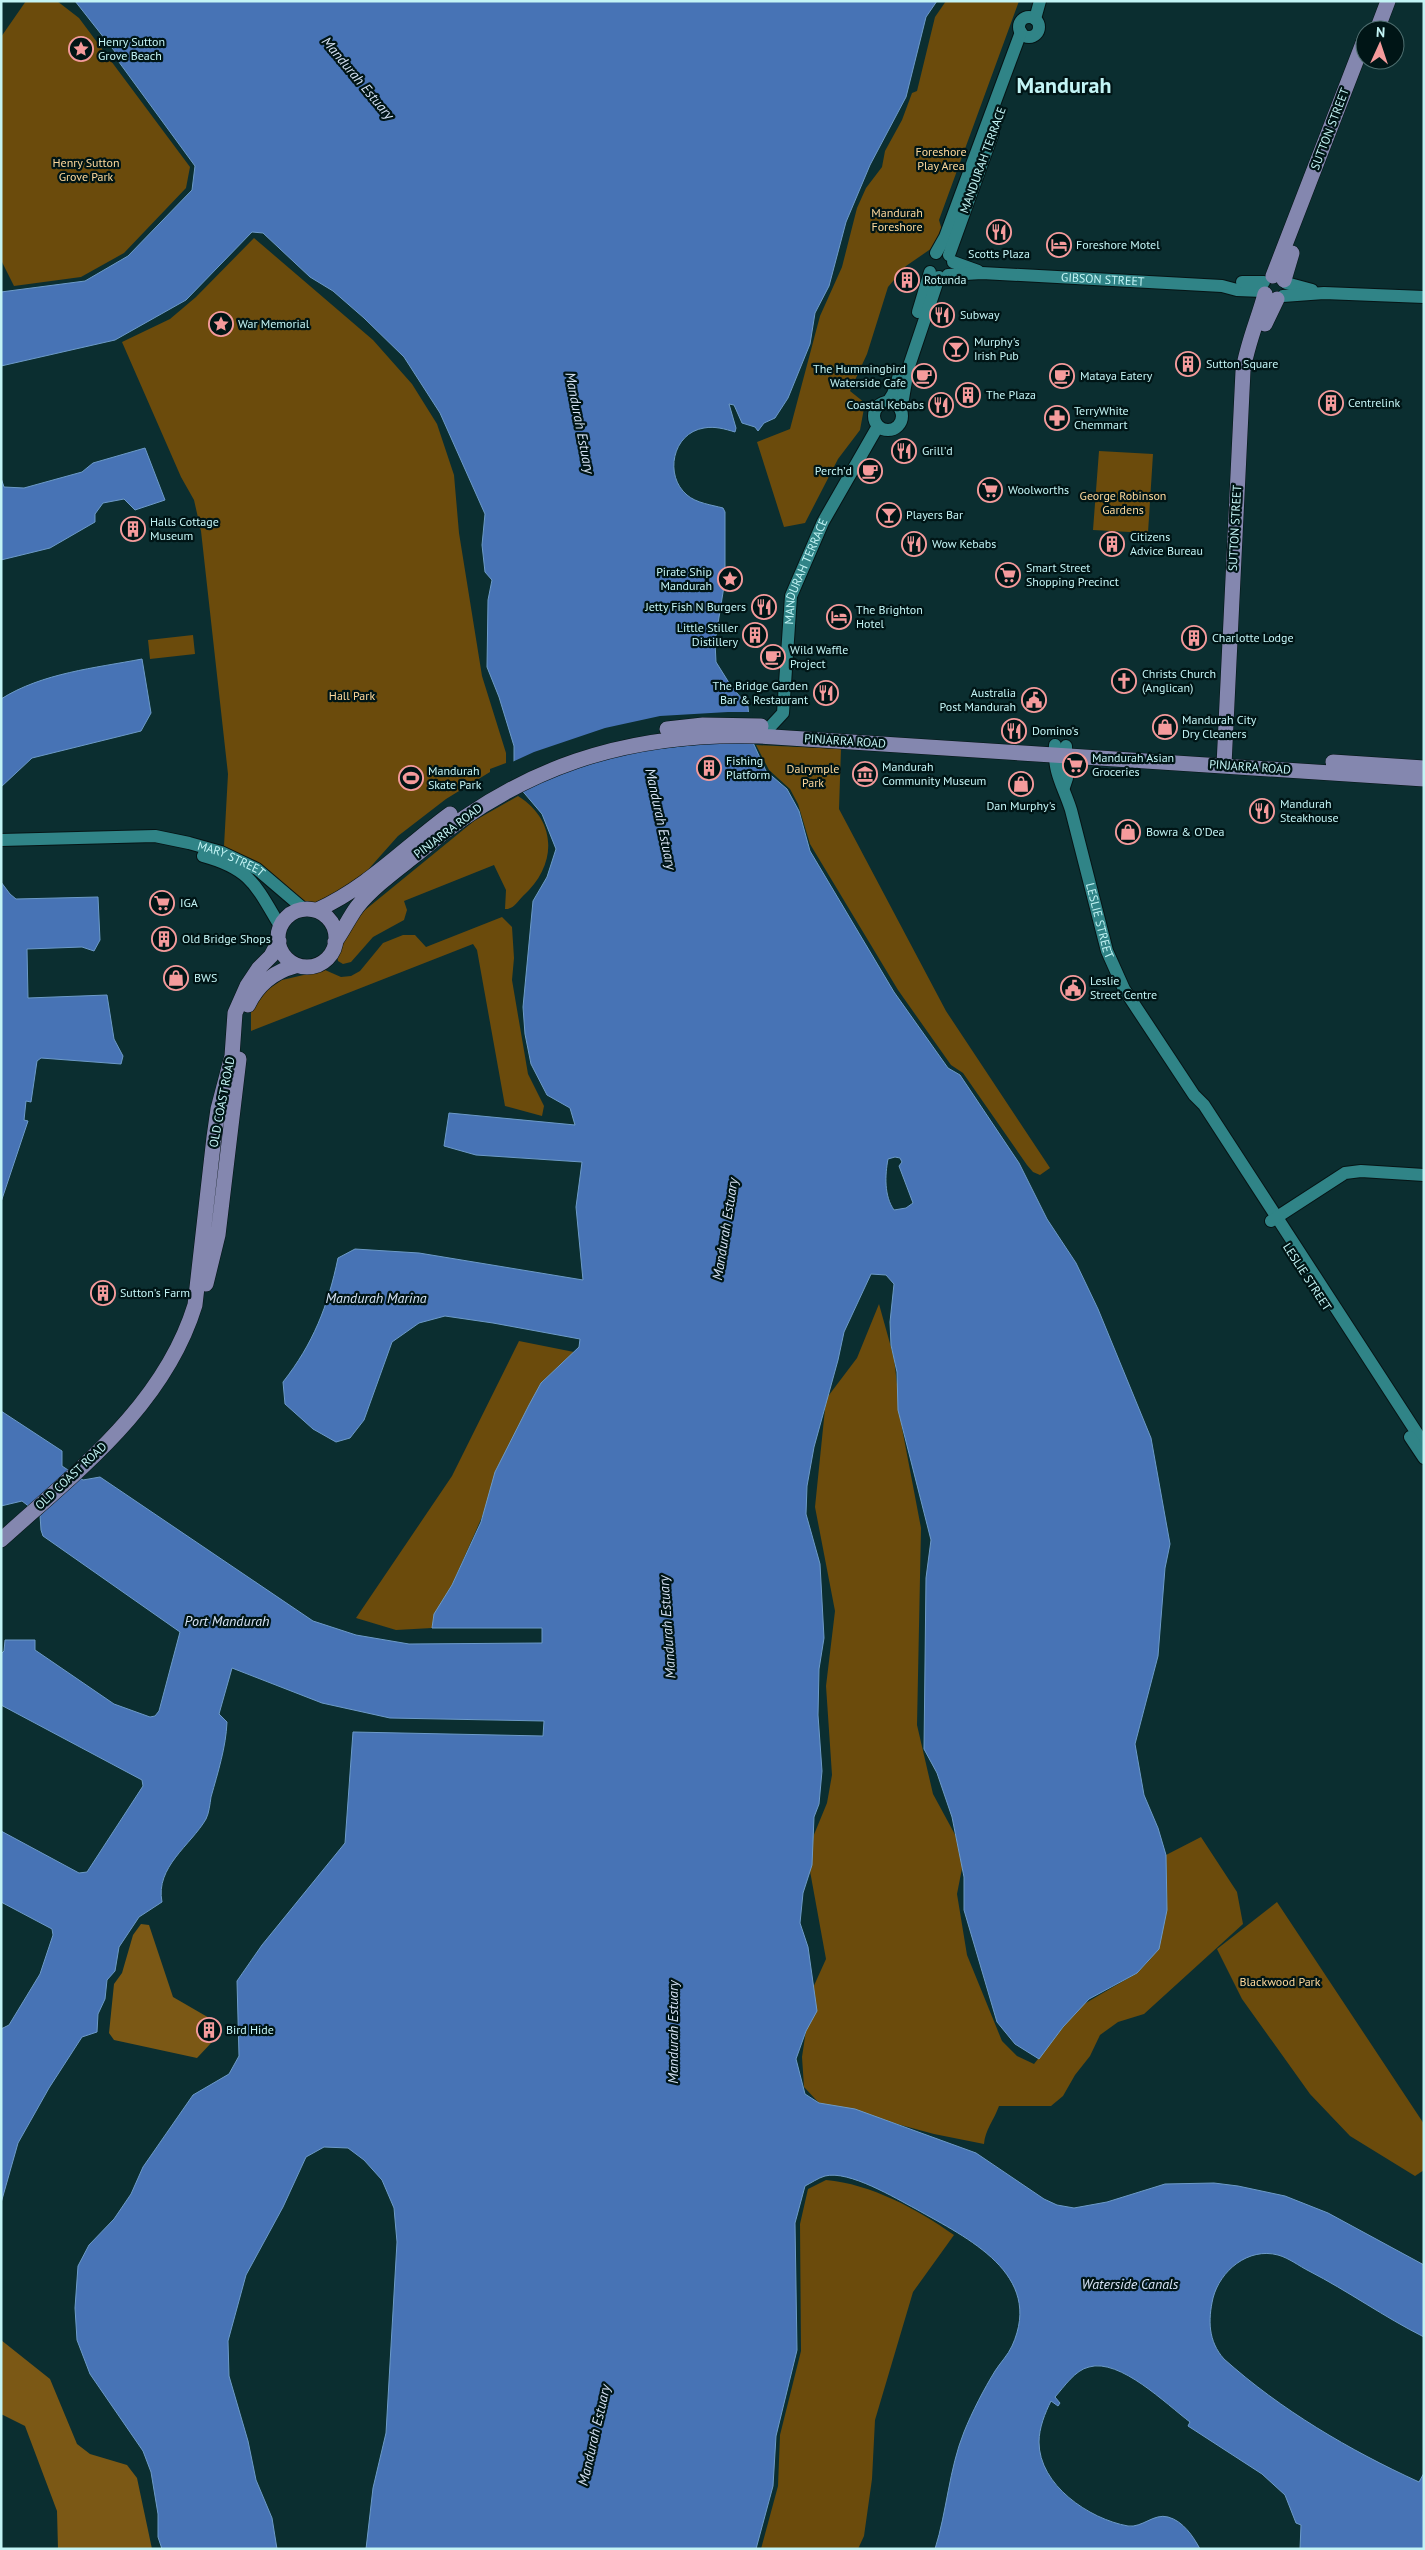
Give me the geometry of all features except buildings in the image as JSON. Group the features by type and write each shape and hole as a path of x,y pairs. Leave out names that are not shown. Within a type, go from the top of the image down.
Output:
{"main road":[{"path":"1372,20 1379,1"},
{"path":"1380,20 1388,1"},
{"name":"SUTTON STREET","path":"1275,287 1355,66"},
{"name":"SUTTON STREET","path":"1228,760 1243,371 1246,351 1262,309 1287,264 1361,70"},
{"name":"PINJARRA ROAD","path":"311,910 351,894 449,815 575,750 628,735 704,725 1060,750 1228,760 1424,768"},
{"name":"PINJARRA ROAD","path":"1228,760 1424,779"},
{"name":"PINJARRA ROAD","path":"335,942 357,907 367,897 452,825 502,788"},
{"path":"311,910 323,913 331,924 335,942 331,954 324,962 313,967 295,966 281,952 280,934 288,917 311,910"},
{"name":"OLD COAST ROAD","path":"1,1540 122,1428 161,1376 186,1332 195,1305 214,1137 218,1109 232,1056 236,1014 247,986 259,968 272,956 280,934"},
{"name":"OLD COAST ROAD","path":"195,1305 205,1288 218,1236 243,1019 254,994 266,980 295,966"}],"street":[{"path":"1031,18 1032,1"},
{"path":"1024,34 1020,23 1031,18 1040,1"},
{"name":"MANDURAH TERRACE","path":"936,253 945,237 1024,34"},
{"name":"MANDURAH TERRACE","path":"951,259 1024,34"},
{"path":"888,402 939,274 952,269 951,259 943,252 936,253 929,261 939,274"},
{"name":"GIBSON STREET","path":"951,259 982,273"},
{"name":"GIBSON STREET","path":"939,274 974,275 982,273 1222,286 1237,282 1324,293 1424,297"},
{"path":"901,411 896,405 888,402 880,404 875,411 874,419 878,426 887,430 896,428 901,421 908,369 939,274"},
{"name":"MANDURAH TERRACE","path":"763,730 783,713 791,596 823,522 878,426"},
{"name":"LESLIE STREET","path":"1060,750 1067,778 1064,787 1107,951 1124,989 1194,1095 1204,1105 1424,1458"},
{"name":"MARY STREET","path":"1,840 80,837 144,838 155,836 221,852 257,869 311,910"},
{"name":"MARY STREET","path":"144,838 153,843 217,860 238,869 251,878 280,934"},
{"path":"1274,1219 1346,1173 1424,1175"},
{"name":"LESLIE STREET","path":"1274,1219 1424,1444"}],"green space":[{"name":"Henry Sutton Grove Park","path":"26,1 57,1 79,18 190,167 186,188 124,253 81,277 14,286 1,260 1,37"},
{"name":"Mandurah Foreshore","path":"946,1 1019,1 939,220 943,234 935,246 906,266 888,287 867,354 850,391 865,403 860,430 838,459 805,523 784,527 757,442 790,429 820,316 842,267 857,208 866,188 882,167 885,151 902,120 912,93 917,91 935,17"},
{"name":"Hall Park","path":"254,238 373,340 412,384 437,424 454,475 459,533 482,676 506,753 506,763 490,769 490,772 446,799 398,836 358,881 318,903 301,902 258,864 224,846 228,774 201,531 194,500 181,477 122,342 170,319 196,297"},
{"name":"George Robinson Gardens","path":"1099,451 1153,454 1148,533 1093,530"},
{"path":"193,635 195,654 150,659 148,640"},
{"name":"Dalrymple Park","path":"756,745 841,749 839,809 946,1011 1050,1168 1040,1175 1033,1172 1027,1165 963,1073 951,1065 898,990 810,844 798,804 790,789 769,770"},
{"path":"518,796 531,806 540,818 546,831 548,844 547,858 542,871 534,884 515,905 505,909 506,890 494,865 404,901 407,910 404,920 373,937 351,962 343,964 338,961 337,954 348,931 365,910 474,821"},
{"path":"502,917 512,927 514,958 512,980 528,1074 544,1106 542,1116 505,1106 477,950 473,944 251,1031 251,1012 267,990 282,980 325,970 341,977 351,976 360,971 383,943 403,935 415,935 426,947"},
{"path":"879,1304 894,1358 902,1428 921,1528 917,1725 933,1794 965,1853 957,1894 967,1955 1002,2041 1017,2056 1034,2064 1079,2007 1137,1973 1152,1957 1167,1899 1166,1855 1201,1837 1237,1892 1243,1924 1144,2014 1118,2022 1100,2035 1090,2056 1075,2075 1063,2096 1051,2106 999,2106 984,2144 934,2134 819,2103 804,2087 802,2057 812,1990 826,1959 810,1871 813,1837 827,1803 832,1775 826,1686 835,1611 815,1507 826,1399 857,1358"},
{"path":"519,1341 574,1352 541,1383 452,1585 434,1617 432,1628 396,1630 356,1618 452,1476"},
{"name":"Blackwood Park","path":"1277,1902 1424,2124 1424,2170 1415,2176 1350,2136 1310,2094 1242,1999 1217,1949"},
{"path":"826,2180 843,2182 877,2192 909,2207 954,2235 913,2292 875,2420 872,2479 864,2536 858,2549 761,2549 778,2486 780,2435 801,2351 800,2224 808,2189"}],"shaded area":[{"path":"141,1924 149,1925 173,1997 211,2019 217,2028 212,2042 197,2058 114,2040 109,2033 114,1984 122,1973 133,1935"},
{"path":"1,2340 50,2379 77,2444 90,2454 127,2465 137,2478 152,2549 58,2549 57,2511 25,2426 1,2414"}],"water":[{"path":"75,1 937,1 926,17 906,97 870,165 846,222 829,286 815,313 810,344 788,398 775,418 764,423 758,431 755,427 742,423 734,405 729,404 736,428 735,432 712,427 693,432 685,438 678,446 675,456 675,477 680,487 691,498 723,508 725,512 725,580 715,642 716,662 731,686 748,706 750,736 766,771 787,789 799,811 810,851 894,992 948,1068 960,1075 1019,1163 1047,1219 1076,1263 1098,1309 1151,1438 1170,1544 1165,1568 1158,1656 1135,1744 1144,1795 1158,1828 1166,1855 1167,1910 1159,1949 1137,1973 1089,1999 1063,2027 1039,2059 1015,2044 997,2022 964,1910 964,1877 952,1817 937,1773 924,1749 926,1578 931,1540 898,1410 897,1372 891,1345 890,1322 894,1284 886,1275 871,1274 844,1332 814,1447 807,1486 806,1514 820,1564 824,1638 819,1669 818,1715 822,1771 819,1804 814,1817 812,1865 803,1893 800,1923 808,1947 817,2011 806,2031 796,2059 805,2094 819,2103 855,2109 976,2153 1044,2199 1057,2205 1074,2208 1107,2202 1165,2184 1214,2183 1238,2186 1285,2196 1328,2213 1424,2265 1424,2337 1290,2260 1267,2253 1246,2258 1229,2270 1222,2279 1213,2298 1210,2322 1212,2338 1224,2359 1292,2412 1393,2470 1419,2482 1424,2473 1424,2549 1300,2549 1301,2525 1296,2523 1285,2495 1262,2474 1188,2426 1190,2422 1142,2384 1114,2369 1101,2366 1084,2369 1070,2379 1055,2397 1060,2403 1058,2406 1051,2401 1040,2431 1039,2442 1041,2458 1047,2472 1069,2498 1098,2516 1128,2526 1138,2525 1158,2517 1168,2517 1183,2525 1200,2549 935,2549 959,2446 982,2393 1012,2346 1019,2321 1018,2298 1010,2279 996,2261 977,2246 936,2220 872,2186 835,2175 822,2177 805,2186 795,2223 797,2350 776,2436 773,2486 756,2549 366,2549 373,2488 386,2433 397,2242 394,2208 382,2180 364,2160 348,2148 324,2147 306,2157 283,2207 246,2275 228,2341 229,2376 248,2441 256,2480 272,2518 277,2549 162,2549 158,2537 158,2514 151,2472 143,2451 90,2374 77,2340 75,2308 78,2266 89,2245 114,2219 131,2194 143,2167 193,2095 229,2074 239,2056 237,1981 262,1945 345,1843 353,1732 543,1736 544,1721 390,1718 322,1703 232,1668 219,1714 227,1722 225,1741 207,1817 200,1829 169,1867 161,1889 162,1902 139,1917 119,1947 115,1971 107,1980 105,1999 98,2014 97,2032 82,2037 49,2088 18,2143 1,2203 1,2029 9,2025 40,1974 53,1935 52,1929 1,1902 1,1831 79,1873 87,1872 143,1786 142,1780 1,1705 1,1654 4,1651 5,1640 35,1640 35,1650 114,1704 150,1717 155,1716 159,1711 180,1632 43,1536 40,1515 22,1501 1,1506 1,1411 62,1451 62,1466 83,1480 100,1477 313,1621 356,1635 409,1644 542,1643 542,1628 432,1628 434,1614 452,1585 481,1522 495,1472 529,1405 541,1383 579,1347 580,1339 445,1316 419,1323 392,1342 364,1420 350,1438 336,1442 313,1429 285,1404 283,1382 294,1368 318,1324 338,1258 355,1249 419,1253 583,1280 576,1207 582,1162 476,1155 444,1146 449,1113 575,1125 570,1108 547,1095 531,1064 525,1034 523,1007 533,901 547,877 556,849 542,814 514,781 514,746 499,697 487,667 488,600 492,580 485,572 482,545 485,514 440,413 404,357 364,318 333,291 310,277 263,233 252,232 186,300 115,340 1,366 1,292 85,281 128,256 192,190 195,166 116,58 116,53","holes":["900,1158 902,1162 899,1166 913,1203 906,1208 894,1210 887,1192 887,1165 888,1159"]},
{"path":"145,448 165,500 135,510 124,499 103,503 95,514 95,522 50,548 1,560 1,478 4,487 24,488 82,472 93,463"},
{"path":"142,659 151,713 141,731 32,758 1,787 1,699 17,690 51,677"},
{"path":"1,882 16,899 98,897 100,940 94,951 82,947 27,949 28,998 107,995 114,1039 123,1056 121,1064 41,1058 37,1061 31,1102 26,1101 24,1120 28,1121 1,1202"}],"pier":[{"path":"752,712 753,719 735,741 629,752 515,786 512,780 510,763 534,752 605,728 660,716"}],"place":[{"name":"Henry Sutton Grove Beach","path":"81,49"},
{"name":"Scotts Plaza","path":"999,232"},
{"name":"Foreshore Motel","path":"1059,245"},
{"name":"Rotunda","path":"907,280"},
{"name":"Subway","path":"942,315"},
{"name":"War Memorial","path":"221,324"},
{"name":"Murphy's Irish Pub","path":"956,349"},
{"name":"Sutton Square","path":"1188,364"},
{"name":"The Hummingbird Waterside Cafe","path":"924,376"},
{"name":"Mataya Eatery","path":"1062,376"},
{"name":"The Plaza","path":"968,395"},
{"name":"Centrelink","path":"1331,403"},
{"name":"Coastal Kebabs","path":"941,405"},
{"name":"TerryWhite Chemmart","path":"1057,418"},
{"name":"Grill'd","path":"904,451"},
{"name":"Perch’d","path":"870,471"},
{"name":"Woolworths","path":"990,490"},
{"name":"Players Bar","path":"889,515"},
{"name":"Halls Cottage Museum","path":"133,529"},
{"name":"Wow Kebabs","path":"914,544"},
{"name":"Citizens Advice Bureau","path":"1112,544"},
{"name":"Smart Street Shopping Precinct","path":"1008,575"},
{"name":"Pirate Ship Mandurah","path":"730,579"},
{"name":"Jetty Fish N Burgers","path":"764,607"},
{"name":"The Brighton Hotel","path":"839,617"},
{"name":"Little Stiller Distillery","path":"755,635"},
{"name":"Charlotte Lodge","path":"1194,638"},
{"name":"Wild Waffle Project","path":"773,657"},
{"name":"Christs Church (Anglican)","path":"1124,681"},
{"name":"The Bridge Garden Bar & Restaurant","path":"826,693"},
{"name":"Australia Post Mandurah","path":"1034,700"},
{"name":"Mandurah City Dry Cleaners","path":"1165,727"},
{"name":"Domino's","path":"1014,731"},
{"name":"Mandurah Asian Groceries","path":"1075,765"},
{"name":"Fishing Platform","path":"709,768"},
{"name":"Mandurah Community Museum","path":"865,774"},
{"name":"Mandurah Skate Park","path":"411,778"},
{"name":"Dan Murphy's","path":"1021,784"},
{"name":"Mandurah Steakhouse","path":"1262,811"},
{"name":"Bowra & O'Dea","path":"1128,832"},
{"name":"IGA","path":"162,903"},
{"name":"Old Bridge Shops","path":"164,939"},
{"name":"BWS","path":"176,978"},
{"name":"Leslie Street Centre","path":"1073,988"},
{"name":"Sutton's Farm","path":"103,1293"},
{"name":"Bird Hide","path":"209,2030"}],"district":[{"name":"Mandurah","path":"1064,85"}],"water label":[{"name":"Mandurah Estuary","path":"358,78"},
{"name":"Mandurah Estuary","path":"580,423"},
{"name":"Mandurah Estuary","path":"661,819"},
{"name":"Mandurah Estuary","path":"725,1229"},
{"name":"Mandurah Marina","path":"376,1298"},
{"name":"Port Mandurah","path":"227,1621"},
{"name":"Mandurah Estuary","path":"667,1627"},
{"name":"Mandurah Estuary","path":"673,2032"},
{"name":"Waterside Canals","path":"1130,2284"},
{"name":"Mandurah Estuary","path":"594,2435"}],"park label":[{"name":"Foreshore Play Area","path":"941,159"}]}
